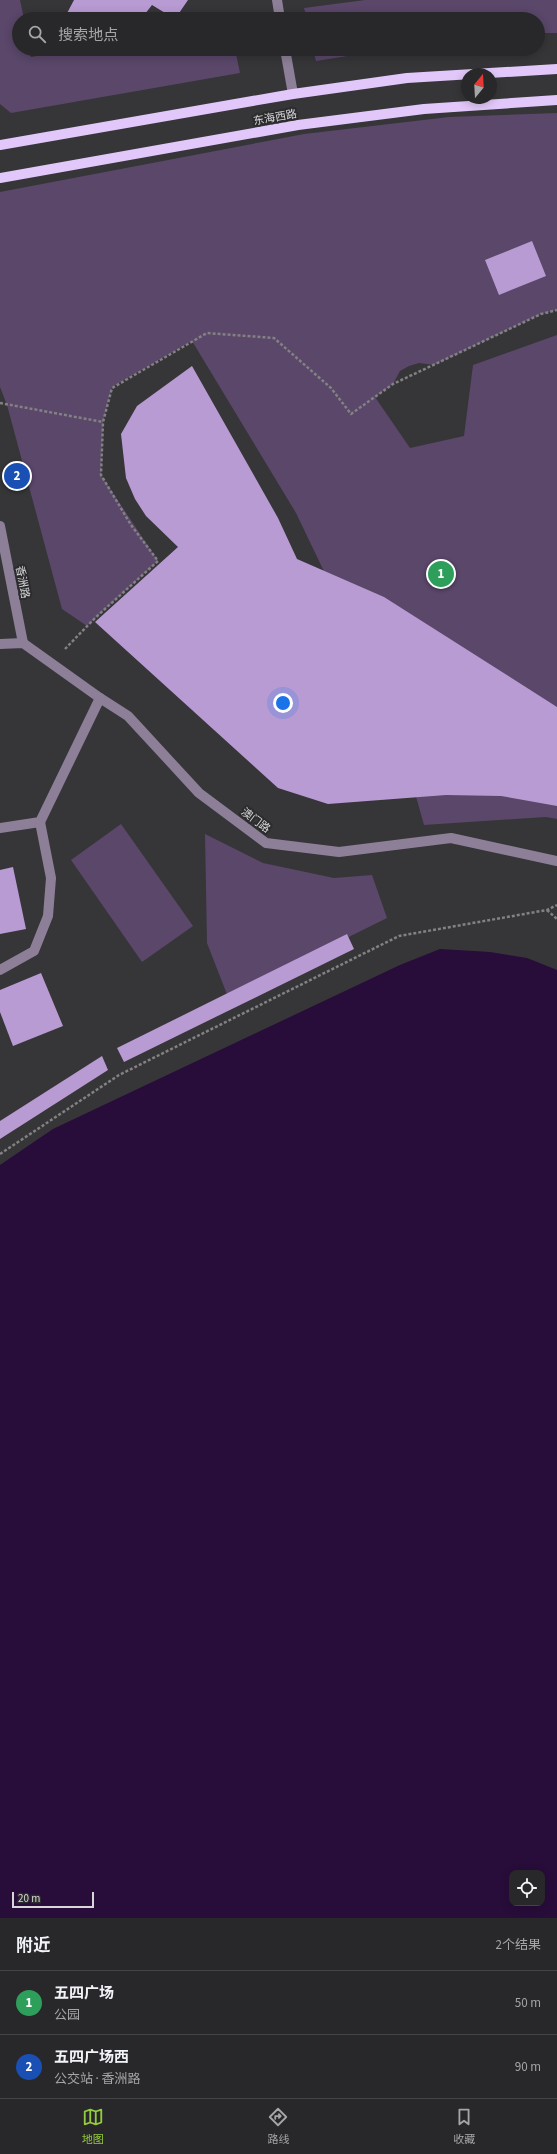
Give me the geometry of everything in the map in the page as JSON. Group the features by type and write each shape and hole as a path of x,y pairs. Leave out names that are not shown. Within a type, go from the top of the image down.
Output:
{"main road":[{"name":"东海西路","path":"0,145 293,94 407,78 557,69"},
{"name":"东海西路","path":"0,178 298,125 424,109 557,100"}],"street":[{"path":"277,0 279,12"},
{"path":"286,56 293,94"},
{"name":"香洲路","path":"0,526 23,644"},
{"path":"0,644 23,644"},
{"name":"澳门路","path":"23,644 50,664 128,716 199,792 266,843 339,852 452,838 557,861"},
{"path":"0,970 34,951 48,916 51,878 40,822 100,698"},
{"path":"0,828 40,822"}],"path":[{"path":"50,664 95,618 158,561 131,525 101,475 103,422 112,388 207,333 274,338 331,388 351,414 393,384 541,314 557,310"},
{"path":"0,403 103,422"},
{"path":"0,1154 119,1075 399,936 547,910 557,905"},
{"path":"547,910 557,919"}],"shaded area":[{"path":"0,0 20,0 23,12 12,12 12,56 236,56 240,73 11,113 0,104"},
{"path":"365,0 557,0 557,33 545,33 545,12 305,12 304,8"},
{"path":"315,56 348,56 316,61"},
{"path":"557,113 557,310 541,314 434,365 419,363 409,366 400,371 393,384 375,397 410,448 464,436 473,365 557,335 557,819 546,817 424,825 406,761 355,636 296,513 192,341 112,387 103,422 101,475 158,561 87,626 62,609 7,405 0,387 0,192 304,134 449,117"},
{"path":"121,824 193,926 142,962 71,860"},
{"path":"205,834 263,863 334,878 372,875 387,918 228,997 207,943"},
{"path":"440,949 490,952 527,958 557,970 557,1918 0,1918 0,1165 53,1129 400,965"}],"building":[{"path":"74,0 188,0 180,12 164,12 152,5 147,12 68,12"},
{"path":"532,241 546,276 499,295 485,260"},
{"path":"192,366 278,518 297,559 384,597 557,707 557,806 501,796 446,795 328,804 278,788 95,622 178,547 146,516 135,499 126,478 121,434 137,406"},
{"path":"13,867 26,929 0,934 0,870"},
{"path":"347,934 354,949 124,1062 117,1048"},
{"path":"41,973 63,1026 13,1046 0,1012 0,990"},
{"path":"102,1056 108,1070 0,1139 0,1121"}],"place":[{"name":"五四广场西","path":"17,476"},
{"name":"五四广场","path":"441,574"}]}
